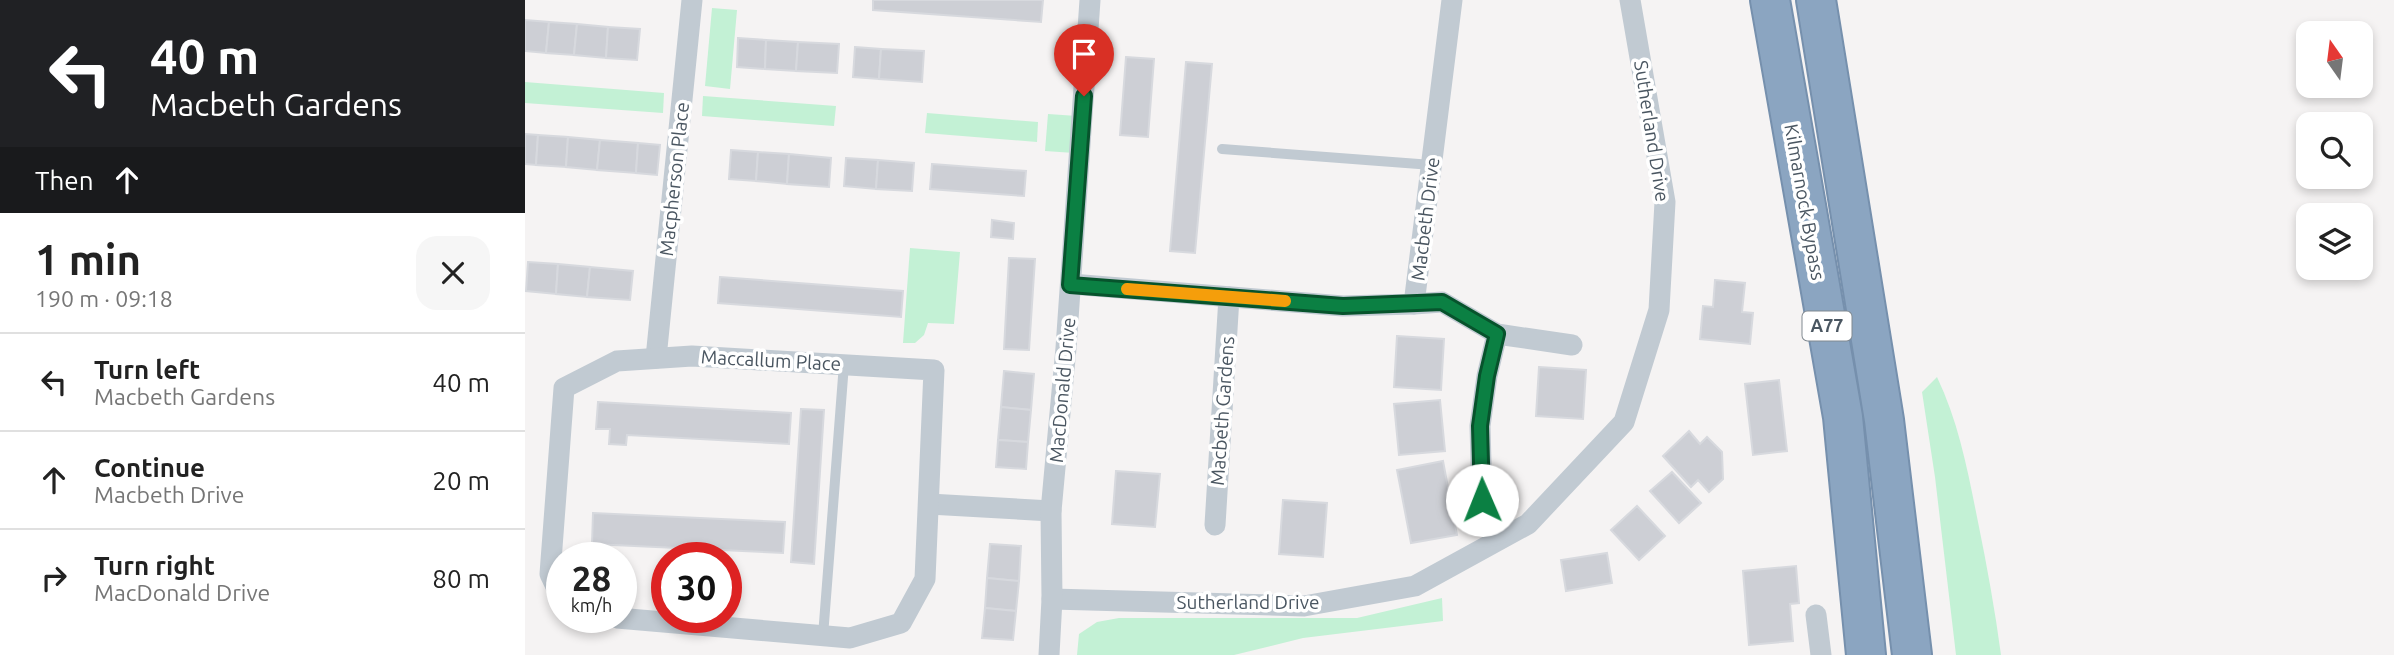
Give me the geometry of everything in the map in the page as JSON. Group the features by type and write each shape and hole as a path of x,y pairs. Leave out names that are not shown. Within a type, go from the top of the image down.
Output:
{"highway":[{"name":"Kilmarnock Bypass","path":"1770,0 1843,417 1866,655"},
{"name":"A77","path":"1816,0 1884,420 1912,655"}],"street":[{"name":"Macpherson Place","path":"656,358 692,0"},
{"name":"MacDonald Drive","path":"1049,655 1052,599 1051,511 1090,0"},
{"name":"Macbeth Drive","path":"1070,285 1343,306 1415,304 1452,0"},
{"name":"Sutherland Drive","path":"1052,599 1304,606 1415,586 1528,524 1624,422 1659,310 1665,202 1630,0"},
{"name":"Macbeth Gardens","path":"1215,525 1229,297"},
{"path":"1415,304 1442,302 1497,334 1571,345"},
{"path":"1482,500 1480,426 1487,376 1497,334"},
{"name":"Maccallum Place","path":"552,542 564,388 617,360 692,356 934,370 929,504"},
{"path":"637,620 850,638 901,623 925,579 929,504 1051,511"},
{"path":"1817,615 1821,655"}],"lane":[{"path":"1222,149 1432,165"},
{"path":"823,636 844,365"}],"green space":[{"path":"712,8 737,10 730,89 705,86"},
{"path":"525,82 664,93 663,113 525,103"},
{"path":"703,96 836,106 834,126 702,116"},
{"path":"927,113 1038,122 1037,142 925,133"},
{"path":"1048,114 1077,116 1074,153 1045,151"},
{"path":"910,248 960,252 954,324 928,323 924,335 915,343 903,343"},
{"path":"1937,377 1957,430 1966,466 1988,572 2001,655 1956,655 1922,392"},
{"path":"1442,598 1443,621 1303,638 1234,655 1077,655 1079,634 1097,622 1119,618 1357,618"}],"building":[{"path":"873,0 1043,0 1041,22 873,10"},
{"path":"525,20 549,22 546,53 525,51"},
{"path":"549,22 577,24 574,55 546,53"},
{"path":"577,24 608,27 606,58 574,55"},
{"path":"608,27 640,29 637,60 606,58"},
{"path":"738,38 766,40 765,69 737,67"},
{"path":"766,40 798,42 796,71 765,69"},
{"path":"798,42 839,44 837,73 796,71"},
{"path":"855,47 881,49 879,79 853,77"},
{"path":"881,49 924,51 922,82 879,79"},
{"path":"1126,57 1154,59 1148,137 1120,135"},
{"path":"1186,62 1212,64 1195,253 1170,251"},
{"path":"525,134 538,135 536,165 525,164"},
{"path":"538,135 568,137 566,167 536,165"},
{"path":"568,137 600,140 597,170 566,167"},
{"path":"600,140 638,143 636,173 597,170"},
{"path":"638,143 660,145 657,175 636,173"},
{"path":"731,150 758,152 756,181 729,179"},
{"path":"758,152 789,154 787,184 756,181"},
{"path":"789,154 831,158 829,187 787,184"},
{"path":"846,158 878,160 876,189 844,186"},
{"path":"878,160 914,163 912,191 876,189"},
{"path":"932,164 1026,171 1024,196 930,189"},
{"path":"992,220 1014,223 1013,239 991,237"},
{"path":"1009,258 1035,259 1029,350 1004,349"},
{"path":"528,262 558,264 556,294 526,291"},
{"path":"558,264 590,267 587,297 556,294"},
{"path":"590,267 633,271 630,300 587,297"},
{"path":"720,277 903,291 901,317 718,303"},
{"path":"1715,280 1745,283 1742,312 1753,313 1750,344 1700,339 1703,306 1713,307"},
{"path":"1397,336 1444,339 1441,390 1394,387"},
{"path":"1539,367 1586,370 1583,419 1536,416"},
{"path":"1004,371 1034,374 1031,410 1001,407"},
{"path":"1779,380 1787,451 1753,455 1745,384"},
{"path":"1440,400 1445,451 1399,455 1394,404"},
{"path":"598,402 791,413 789,444 627,435 626,445 609,444 610,429 596,429"},
{"path":"1001,407 1031,410 1028,442 998,440"},
{"path":"801,409 824,410 814,564 791,562"},
{"path":"1689,431 1700,444 1707,437 1722,452 1723,479 1709,492 1698,480 1691,487 1663,456"},
{"path":"998,440 1028,442 1026,469 996,467"},
{"path":"1443,461 1457,535 1411,543 1397,470"},
{"path":"1116,471 1160,474 1155,527 1112,524"},
{"path":"1672,472 1701,503 1679,523 1650,491"},
{"path":"1283,500 1327,503 1323,557 1279,554"},
{"path":"1637,506 1665,536 1639,560 1611,530"},
{"path":"593,513 785,522 783,553 742,551 742,542 651,542 651,547 637,546 637,542 592,542"},
{"path":"990,544 1021,546 1019,581 987,578"},
{"path":"1607,553 1612,583 1566,591 1561,560"},
{"path":"1796,566 1799,603 1790,604 1793,641 1749,645 1743,571"},
{"path":"987,578 1019,581 1016,611 985,608"},
{"path":"985,608 1016,611 1013,640 982,638"}],"slow traffic":[{"path":"1127,289 1285,301"}],"route":[{"path":"1084,96 1070,285 1343,306 1442,302 1497,334 1487,376 1480,426 1482,500"}]}
